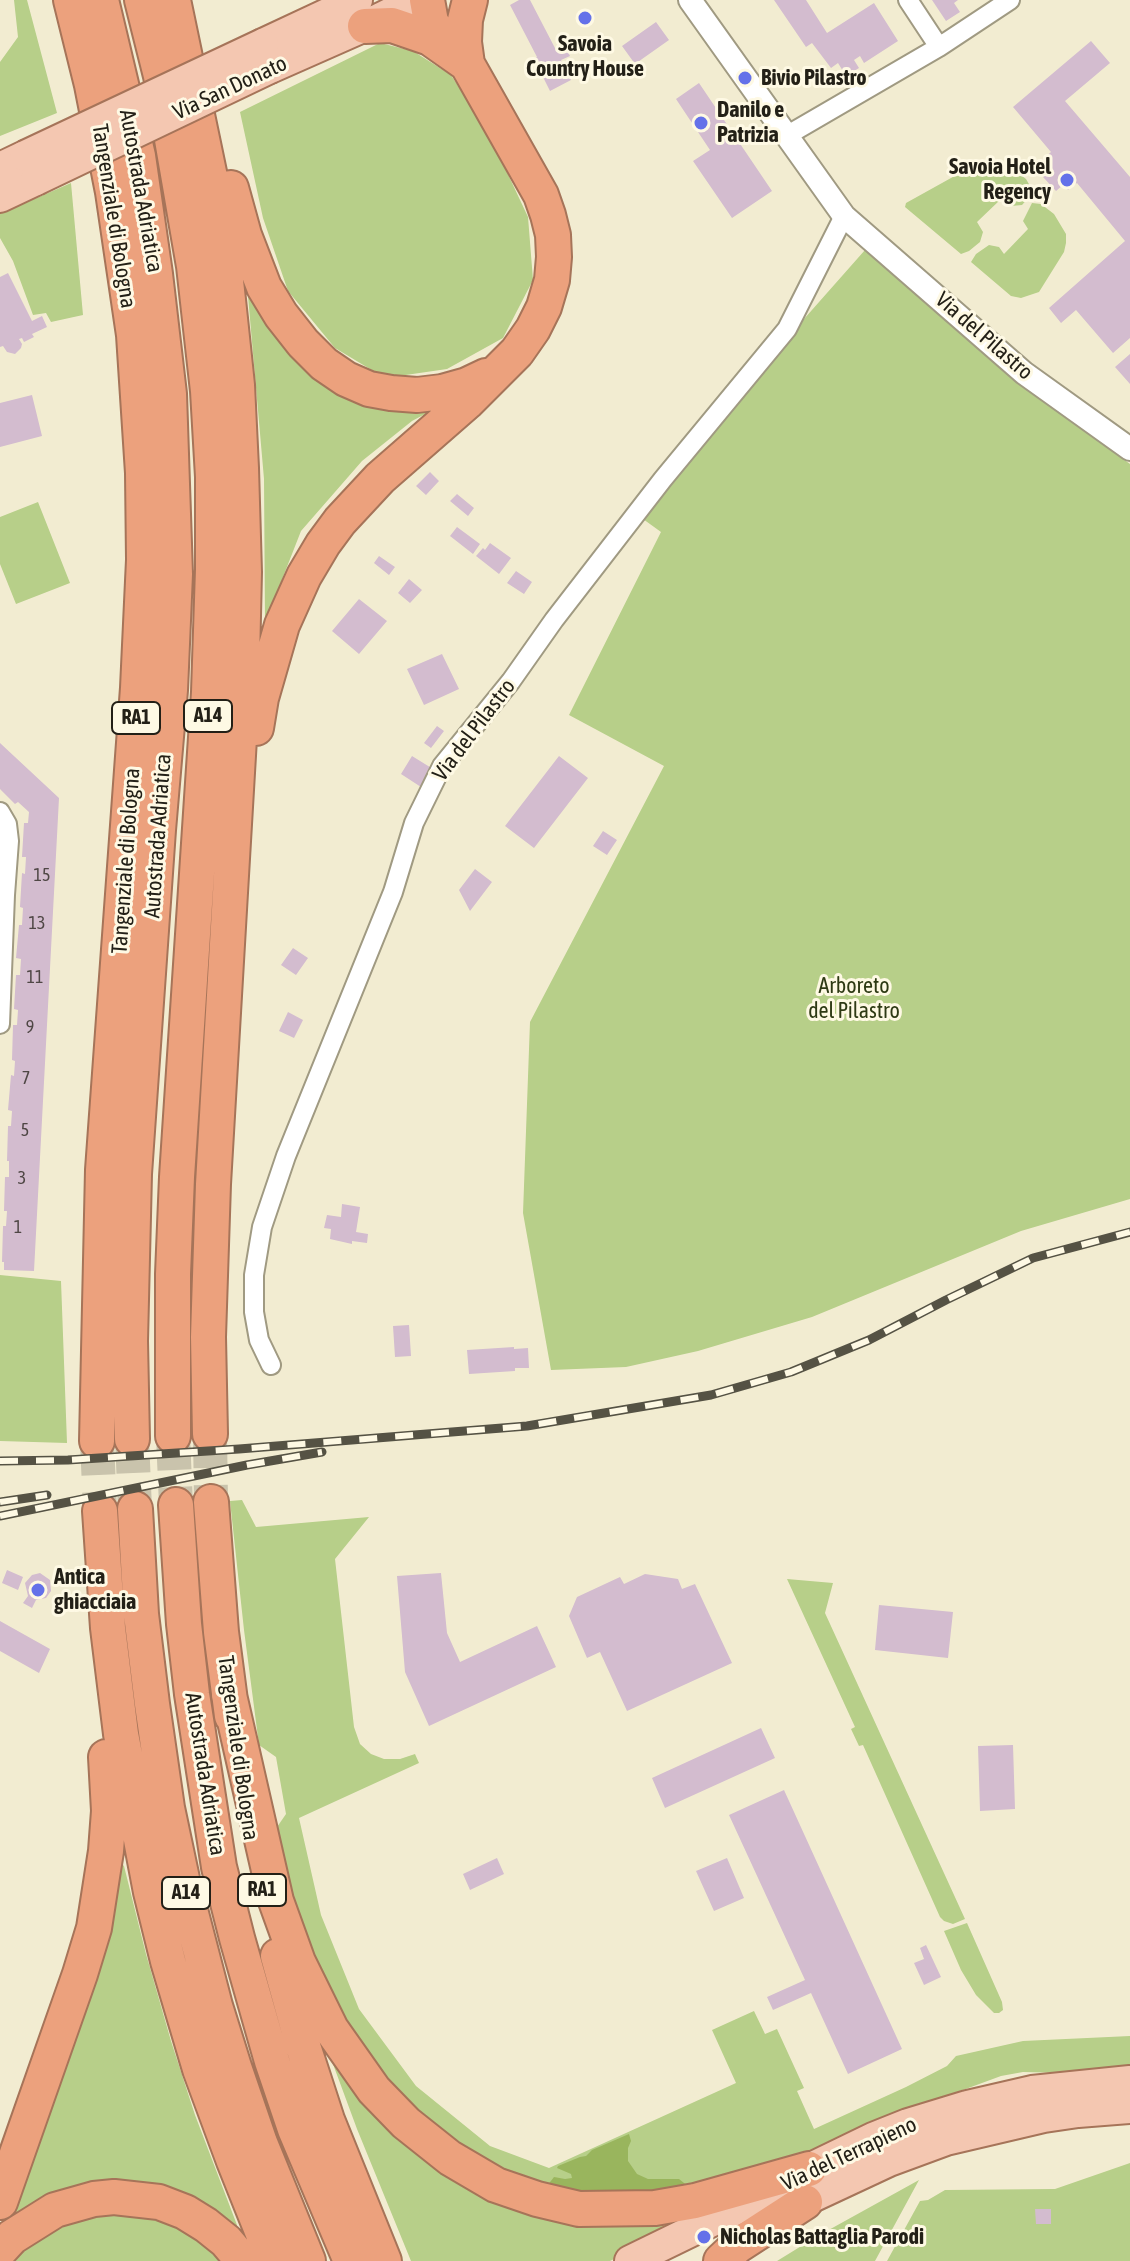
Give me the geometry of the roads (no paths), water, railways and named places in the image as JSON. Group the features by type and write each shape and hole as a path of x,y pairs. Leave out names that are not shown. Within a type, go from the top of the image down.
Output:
{"highway":[{"path":"55,0 113,192"},
{"name":"Tangenziale di Bologna","path":"71,0 113,192 134,335 143,473 144,560 103,1170 97,1441"},
{"name":"Autostrada Adriatica","path":"101,0 138,156 155,274 169,394 175,574 170,690 134,1174 130,1341 132,1439"},
{"name":"Autostrada Adriatica","path":"142,0 161,76 194,266 208,391 213,477 209,692 177,1177 173,1436"},
{"path":"173,0 217,133 236,208 264,287 303,343 324,364 346,379 369,389 391,393 417,395 442,392 467,385 497,370"},
{"path":"173,0 224,262 237,385 241,468 241,704 212,1200 208,1337 210,1434"},
{"path":"230,890 261,698 282,625 304,576 340,521 360,499 517,352 544,307 552,280 553,235 541,195 460,52 431,22 427,0"},
{"path":"445,0 453,12 460,52"},
{"path":"460,52 470,0"},
{"path":"361,13 460,52"},
{"name":"Tangenziale di Bologna","path":"211,1502 218,1604 229,1695 254,1856 303,2046 327,2120 384,2261"},
{"name":"Autostrada Adriatica","path":"176,1505 192,1694 219,1867 272,2061 295,2129 351,2261"},
{"name":"Autostrada Adriatica","path":"135,1509 141,1614 152,1704 167,1808 182,1879 234,2067 260,2143 308,2261"},
{"path":"0,2202 80,1974 101,1892 109,1811 98,1621 100,1518 108,1628 121,1734 151,1892 200,2069 274,2261"},
{"path":"229,1695 276,1901 298,1962 331,2029 374,2090 406,2123 450,2158 496,2185 579,2209 655,2208 807,2186"},
{"path":"721,2261 807,2186"},
{"path":"0,2250 12,2237 55,2210 94,2199 124,2197 159,2202 185,2212 226,2241 243,2261"}],"main road":[{"name":"Via San Donato","path":"0,197 20,168 361,13 417,0"},
{"name":"Via del Terrapieno","path":"675,2261 742,2228 873,2138 908,2124 1032,2091 1130,2081"},
{"name":"Via del Terrapieno","path":"630,2261 749,2203 889,2161 946,2140 1044,2117 1130,2108"}],"street":[{"name":"Via del Pilastro","path":"690,0 844,216 1024,373 1130,449"},
{"path":"908,0 939,47"},
{"path":"786,136 939,47 1010,0"},
{"name":"Via del Pilastro","path":"271,1365 259,1340 254,1312 254,1275 262,1227 286,1156 393,892 414,823 442,766 511,681 663,479 787,329 844,216"},
{"path":"0,812 7,824 9,841 0,1024"}],"tunnel":[{"path":"210,1434 211,1502"},
{"path":"173,1436 176,1505"},
{"path":"132,1439 135,1509"},
{"path":"97,1441 100,1511"}],"railway":[{"path":"0,1461 68,1460 239,1449 527,1426 711,1395 791,1372 869,1340 1033,1258 1130,1232"},
{"path":"0,1516 322,1452"},
{"path":"0,1502 47,1495"}],"place":[{"name":"Savoia Country House","path":"585,18"},
{"name":"Bivio Pilastro","path":"745,78"},
{"name":"Danilo e Patrizia","path":"701,123"},
{"name":"Savoia Hotel Regency","path":"1067,180"},
{"name":"Antica ghiacciaia","path":"38,1590"},
{"name":"Nicholas Battaglia Parodi","path":"704,2237"}],"park label":[{"name":"Arboreto del Pilastro","path":"854,998"}]}
